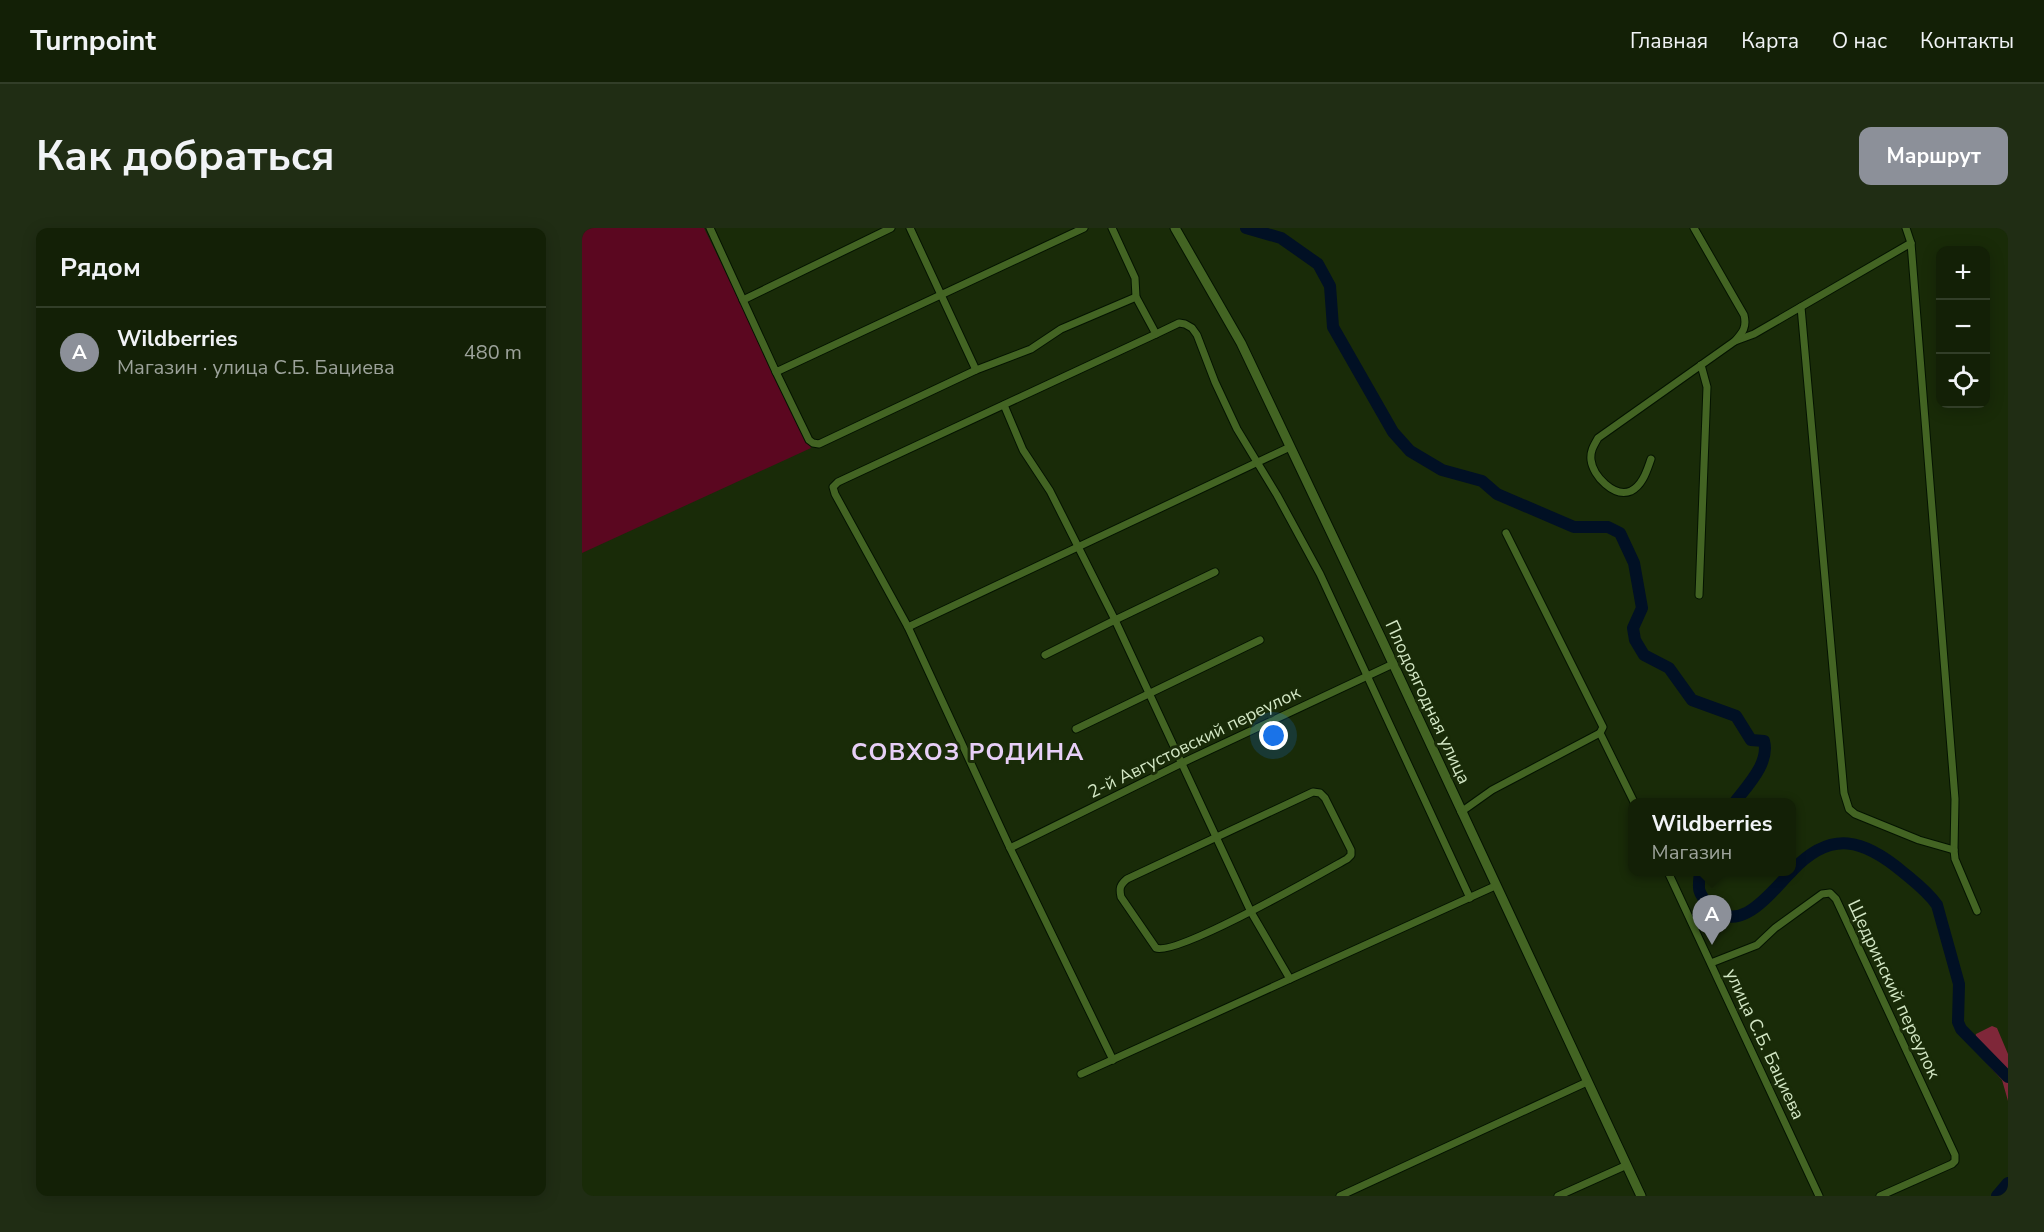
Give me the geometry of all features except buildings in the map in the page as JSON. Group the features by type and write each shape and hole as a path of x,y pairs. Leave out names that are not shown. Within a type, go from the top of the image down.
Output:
{"street":[{"path":"710,228 809,440 819,444 976,370 1031,349 1061,329 1136,297"},
{"path":"743,300 891,228"},
{"path":"910,228 976,370"},
{"path":"776,372 1084,228"},
{"path":"1112,228 1135,278 1136,297 1156,334"},
{"name":"Плодоягодная улица","path":"1175,228 1241,343 1641,1196"},
{"path":"1695,228 1744,315 1746,323 1744,330 1735,341"},
{"path":"1906,228 1911,243 1955,799 1954,850 1955,859 1977,911"},
{"path":"1651,459 1644,478 1638,486 1631,491 1624,492 1610,487 1594,472 1591,453 1598,438 1735,341 1754,334 1911,243"},
{"path":"1801,307 1844,793 1849,809 1855,814 1919,840 1954,850"},
{"path":"1113,1060 1010,848 908,627 833,487 838,482 1179,323 1192,328 1197,335 1215,382 1256,462 1277,495 1320,574 1470,898"},
{"path":"1699,595 1707,387 1701,365"},
{"path":"1004,405 1023,450 1044,480 1115,620 1251,912 1290,979"},
{"path":"908,627 1290,447"},
{"path":"1461,812 1492,790 1600,733 1603,727 1506,533"},
{"path":"1045,655 1215,572"},
{"path":"1076,729 1260,640"},
{"name":"2-й Августовский переулок","path":"1010,848 1182,763 1393,664"},
{"path":"1600,733 1632,798"},
{"path":"1313,792 1320,793 1325,798 1351,850 1351,855 1347,860 1251,912 1196,937 1159,950 1121,897 1119,889 1128,879 1313,792"},
{"name":"улица С.Б. Бациева","path":"1670,876 1819,1196"},
{"path":"1081,1074 1495,886"},
{"name":"Щедринский переулок","path":"1711,963 1757,945 1775,928 1822,894 1830,893 1834,896 1955,1155 1955,1161 1880,1196"},
{"path":"1340,1196 1587,1082"},
{"path":"1558,1196 1627,1165"}],"shaded area":[{"path":"582,228 704,228 811,448 582,553"},
{"path":"1992,1026 1997,1028 2008,1054 2008,1101 2002,1080 1972,1047 1976,1034"}],"waterway":[{"path":"1246,228 1281,238 1318,264 1330,286 1333,327 1393,432 1410,451 1442,470 1482,481 1497,494 1574,527 1608,527 1620,533 1634,563 1642,608 1633,628 1635,640 1644,655 1669,668 1692,700 1736,716 1751,740 1764,741 1764,758 1761,766 1738,798"},
{"path":"1796,867 1820,849 1834,844 1861,846 1889,861 1926,892 1937,905 1959,984 1958,1022 1961,1029 2008,1077"},
{"path":"1700,876 1702,897 1720,914 1732,917 1743,915 1753,909 1787,876"},
{"path":"1997,1196 2008,1183"}],"place":[{"name":"Wildberries","path":"1712,945"}],"district":[{"name":"СОВХОЗ РОДИНА","path":"968,752"}]}
